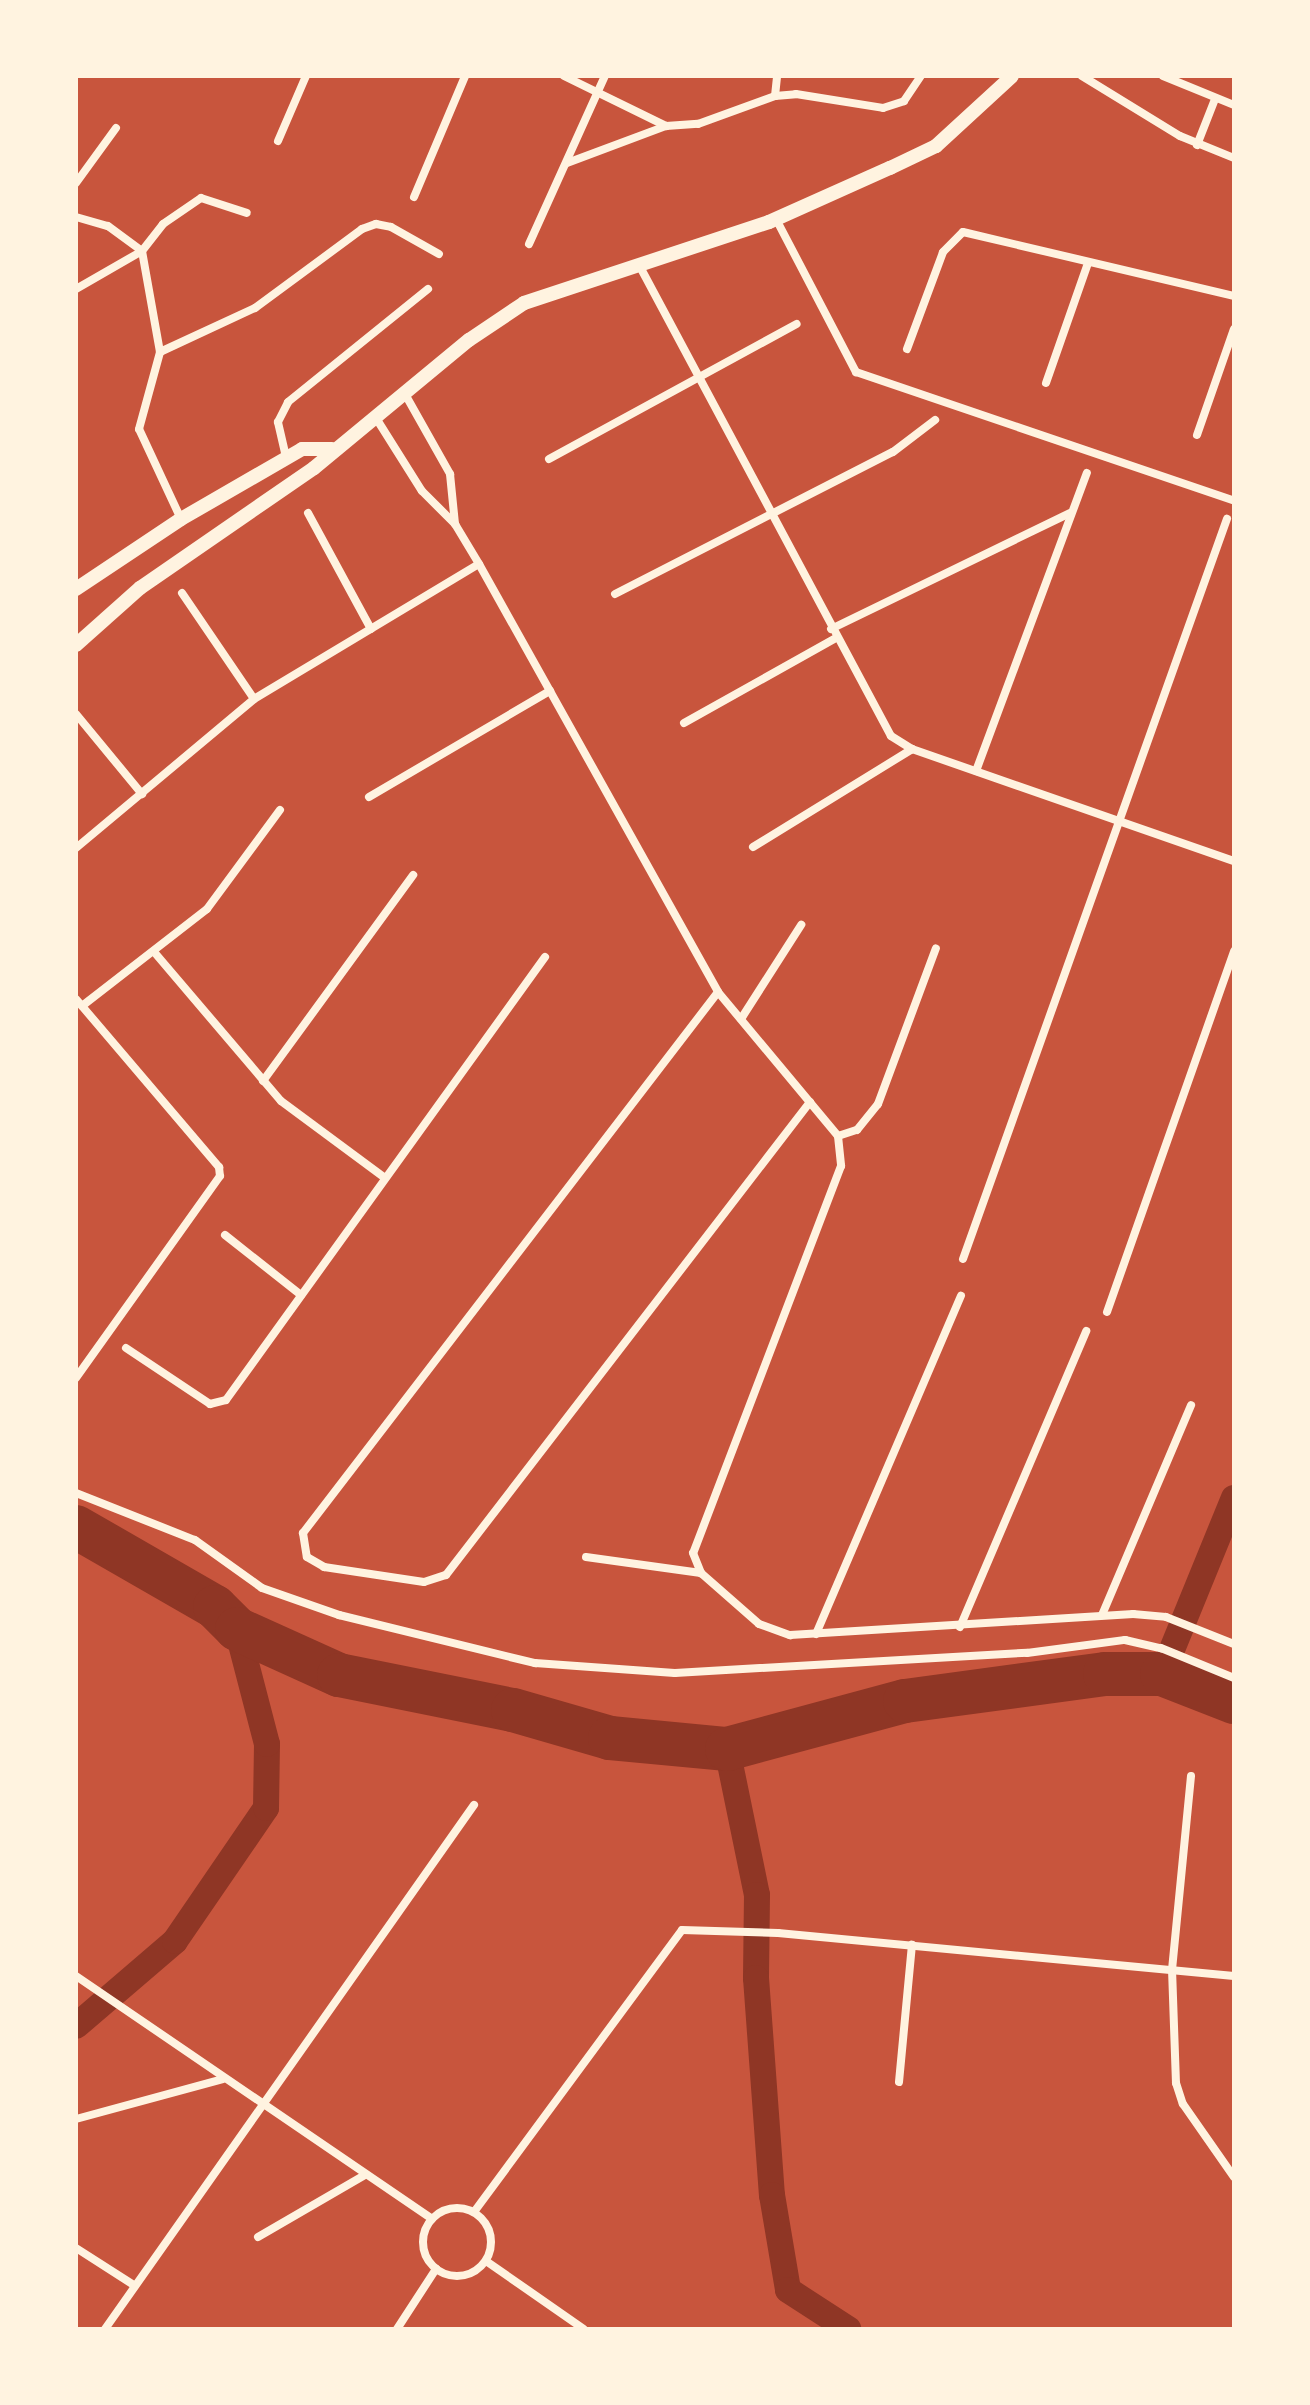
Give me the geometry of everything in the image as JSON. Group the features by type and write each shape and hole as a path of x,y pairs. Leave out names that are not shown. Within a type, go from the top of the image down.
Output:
{"street":[{"path":"278,141 306,76"},
{"path":"414,197 465,76"},
{"path":"564,76 666,126"},
{"path":"529,244 605,76"},
{"path":"775,96 777,76"},
{"path":"567,163 666,126 698,124 775,96 796,94 883,108 904,101 921,76"},
{"path":"76,645 140,588 314,468 332,449 376,418 469,340 524,303 776,219 936,146 1012,76"},
{"path":"1082,76 1197,145 1234,158"},
{"path":"1163,76 1234,105"},
{"path":"1197,145 1215,99"},
{"path":"76,183 116,128"},
{"path":"76,289 142,251 163,224 201,198 247,213"},
{"path":"76,217 108,226 142,251 160,352 139,429 181,519"},
{"path":"776,219 856,372 1234,501"},
{"path":"160,352 255,308 313,263 376,224 439,254"},
{"path":"907,349 943,252 963,232 1234,296"},
{"path":"638,263 881,723 912,749 1234,861"},
{"path":"1046,383 1088,263"},
{"path":"286,457 278,422 288,402 428,289"},
{"path":"549,459 797,324"},
{"path":"1197,435 1234,329"},
{"path":"405,394 450,474 455,524"},
{"path":"376,418 431,504 455,524 479,564 718,992 838,1136 841,1166 693,1553 701,1573 759,1624 790,1635 960,1627 1102,1615 1166,1617 1234,1644"},
{"path":"615,594 769,511 893,452 935,420"},
{"path":"76,589 181,519 286,457 302,449 332,449"},
{"path":"976,771 1087,473"},
{"path":"308,513 371,629"},
{"path":"684,723 833,634 1070,513"},
{"path":"963,1259 1116,820 1227,519"},
{"path":"76,848 254,699 479,564"},
{"path":"182,593 254,699"},
{"path":"369,797 550,691"},
{"path":"76,714 142,794"},
{"path":"753,847 912,749"},
{"path":"76,1378 220,1176 219,1167 79,1003 155,953 207,909 280,810"},
{"path":"263,1081 413,875"},
{"path":"741,1019 801,925"},
{"path":"838,1136 857,1130 878,1104 936,948"},
{"path":"1107,1312 1234,951"},
{"path":"155,953 263,1081 291,1109 385,1178"},
{"path":"126,1348 210,1404 220,1404 545,957"},
{"path":"718,992 303,1533 307,1557 324,1567 424,1582 446,1575 810,1102"},
{"path":"225,1235 301,1295"},
{"path":"816,1634 961,1296"},
{"path":"960,1627 1086,1331"},
{"path":"1102,1615 1191,1405"},
{"path":"76,1493 195,1540 262,1588 339,1615 535,1663 675,1673 1027,1653 1125,1640 1161,1648 1234,1678"},
{"path":"586,1557 701,1573"},
{"path":"1191,1776 1172,1969 1176,2083 1183,2104 1234,2177"},
{"path":"105,2329 132,2284 474,1805"},
{"path":"474,2212 670,1941 696,1926 1234,1976"},
{"path":"899,2082 912,1945"},
{"path":"76,1976 432,2219"},
{"path":"76,2119 223,2079"},
{"path":"258,2237 365,2175"},
{"path":"452,2208 474,2212 489,2228 486,2261 468,2275 436,2269 424,2250 432,2219 452,2208"},
{"path":"76,2248 132,2284"},
{"path":"486,2261 584,2329"},
{"path":"397,2329 436,2269"}],"waterway":[{"path":"1162,1674 1234,1498"},
{"path":"76,1527 215,1607 237,1629 339,1675 513,1710 610,1738 727,1749 905,1701 1105,1674 1162,1674 1234,1702"},
{"path":"76,2026 175,1941 266,1808 267,1744 237,1629"},
{"path":"727,1749 757,1895 756,1978 772,2195 788,2290 848,2329"}]}
